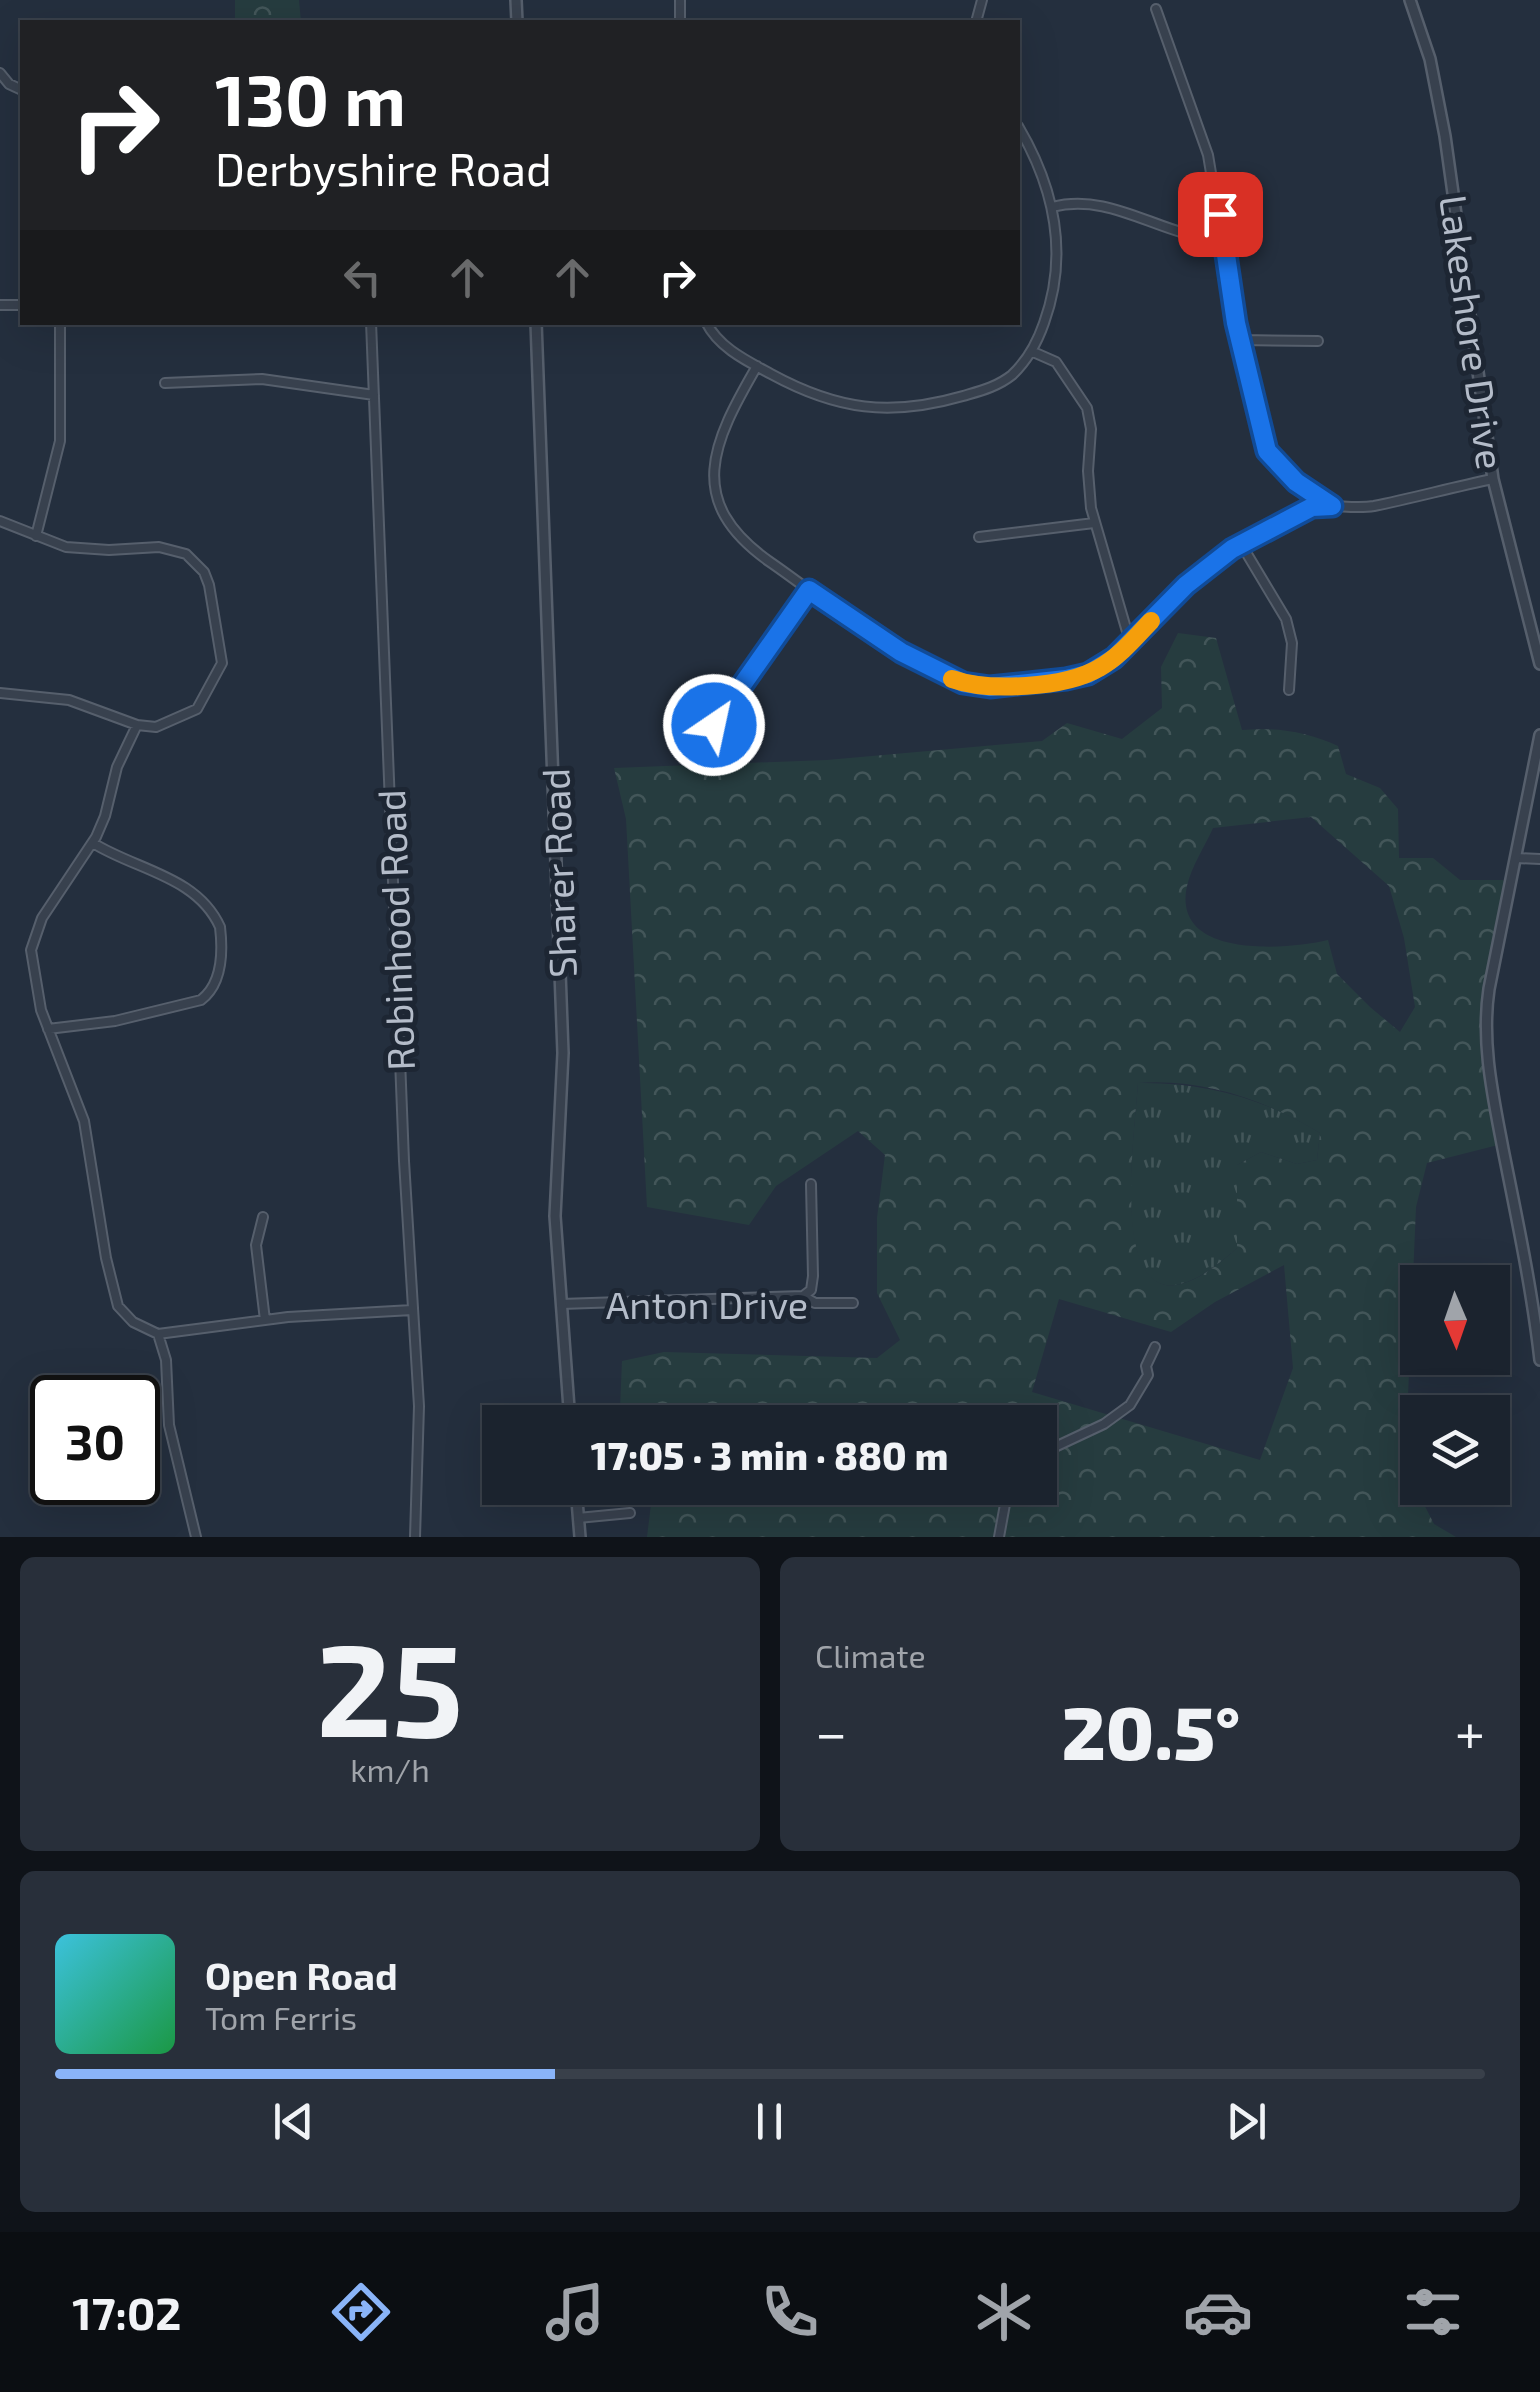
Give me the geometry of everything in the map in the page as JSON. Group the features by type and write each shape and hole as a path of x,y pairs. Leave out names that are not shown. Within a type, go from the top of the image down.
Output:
{"street":[{"name":"Lakeshore Drive","path":"1410,0 1430,58 1446,136 1493,479 1540,664"},
{"path":"1156,9 1208,155 1241,340 1267,451 1296,482 1332,506"},
{"path":"0,73 8,84 20,89"},
{"path":"708,325 719,341 757,366 826,400 884,409 951,399 994,387 1013,374 1031,350 1048,310 1056,275 1052,207 1040,168 1020,130"},
{"path":"1052,207 1090,202 1189,235 1223,238"},
{"path":"36,536 61,431 60,325"},
{"name":"Robinhood Road","path":"372,325 419,1406 414,1537"},
{"name":"Sharer Road","path":"536,325 564,1053 555,1198 569,1405"},
{"path":"1241,340 1318,341"},
{"path":"1031,350 1056,362 1087,408 1089,495 1094,523 1130,642"},
{"path":"757,366 718,439 712,476 715,496 733,529 759,554 809,590 922,664 975,686 1014,686 1088,674 1114,658 1186,585 1241,544 1312,507 1369,506 1493,479"},
{"path":"165,382 262,379 374,395"},
{"path":"0,522 66,546 109,550 160,547 186,554 204,572 214,605 220,668 202,704 192,713 156,727 137,725 84,704 0,694"},
{"path":"978,537 1094,523"},
{"path":"1241,544 1286,620 1292,644 1289,690"},
{"path":"714,725 809,590"},
{"path":"137,725 117,768 106,816 93,843 42,918 32,941 37,994 84,1120 113,1295 127,1317 158,1334 265,1320 412,1310"},
{"path":"1540,735 1490,989 1486,1043 1540,1360"},
{"path":"48,1029 129,1018 200,1000 214,986 220,927 207,908 173,879 110,854 93,843"},
{"path":"1516,858 1540,858"},
{"path":"804,1296 811,1290 813,1276 811,1184"},
{"path":"263,1217 256,1245 265,1320"},
{"name":"Anton Drive","path":"561,1304 804,1296 816,1303 853,1303"},
{"path":"158,1334 166,1360 169,1425 196,1537"},
{"path":"1057,1446 1104,1424 1130,1405 1148,1375 1146,1366 1155,1347"},
{"path":"577,1505 580,1537"},
{"path":"999,1537 1005,1505"},
{"path":"578,1518 630,1513"}],"green space":[{"path":"235,0 299,0 301,20 235,20"},
{"path":"1178,633 1216,638 1242,730 1292,732 1338,746 1346,774 1380,788 1398,809 1399,858 1433,858 1460,880 1506,883 1485,988 1482,1031 1498,1145 1427,1163 1416,1207 1414,1265 1400,1265 1400,1375 1409,1375 1408,1395 1400,1395 1400,1505 1424,1505 1434,1524 1456,1537 647,1537 651,1505 1057,1505 1057,1405 620,1405 622,1361 664,1352 877,1358 900,1340 877,1293 877,1218 885,1155 858,1131 776,1186 749,1225 647,1207 626,819 614,768 827,760 1042,741 1067,723 1122,739 1162,708 1161,667","holes":["1311,817 1389,886 1404,938 1415,1007 1400,1032 1337,974 1328,940 1286,946 1236,944 1214,938 1196,927 1187,910 1189,879 1213,828","1138,1083 1186,1084 1233,1094 1256,1101 1320,1133 1317,1160 1297,1164 1261,1152 1237,1165 1237,1248 1193,1279 1163,1285 1145,1269 1135,1239 1131,1199","1284,1265 1293,1368 1260,1460 1032,1392 1059,1299 1171,1332 1215,1302"]},
{"path":"1138,1083 1186,1085 1233,1094 1277,1110 1320,1133 1317,1160 1297,1164 1261,1152 1237,1165 1237,1248 1193,1279 1163,1285 1144,1269 1134,1239 1132,1156"}],"slow traffic":[{"path":"952,679 990,687 1088,674 1114,658 1151,621"}],"route":[{"path":"714,725 809,590 901,652 963,683 990,687 1066,679 1088,674 1114,658 1186,585 1232,549 1312,507 1332,506 1296,482 1271,457 1260,433 1250,369 1236,323 1220,214"}]}
